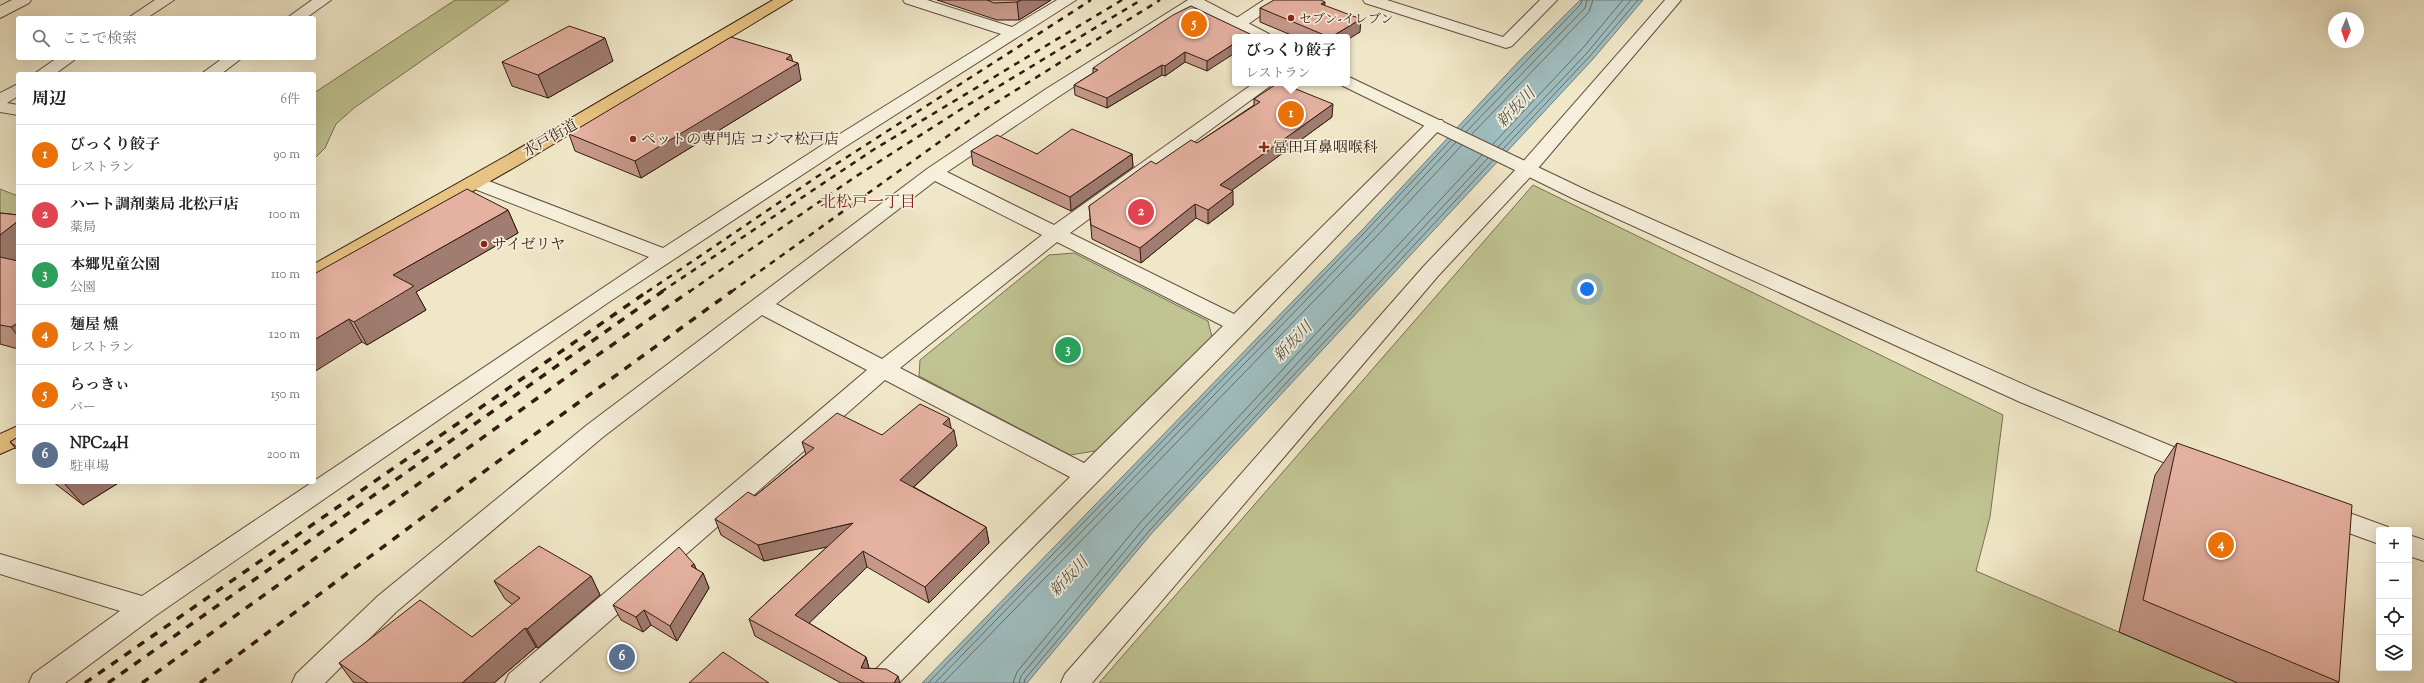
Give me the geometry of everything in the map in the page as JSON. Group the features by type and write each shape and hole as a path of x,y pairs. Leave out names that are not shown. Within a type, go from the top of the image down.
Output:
{"highway":[{"name":"水戸街道","path":"316,272 474,182 784,0"},
{"path":"0,445 16,436"}],"street":[{"path":"0,12 23,0"},
{"path":"139,16 166,0"},
{"path":"298,16 323,0"},
{"path":"911,0 1013,33"},
{"path":"43,683 145,608 663,255 1013,33 1068,0"},
{"path":"1238,24 1275,0"},
{"path":"1371,0 1506,43 1550,0"},
{"path":"1075,683 1431,271 1527,168 1673,0"},
{"path":"306,683 387,604 453,547 595,431 762,306 934,173 1052,93 1196,2 1257,34"},
{"path":"46,72 66,60"},
{"path":"213,72 231,60"},
{"path":"1350,83 1527,168 2028,396 2155,451 2213,473"},
{"path":"519,683 882,370 1055,234 1261,86"},
{"path":"0,100 16,90"},
{"path":"0,107 16,110"},
{"path":"881,683 1087,475 1239,325 1436,124"},
{"path":"934,173 1239,325"},
{"path":"474,182 663,255"},
{"path":"762,306 882,370 1087,475"},
{"path":"2300,505 2376,533"},
{"path":"2412,546 2424,551"},
{"path":"0,564 145,608"}],"green space":[{"path":"455,0 509,0 354,108 336,124 325,148 316,157 316,92"},
{"path":"1533,185 2003,415 1990,517 1976,571 2238,683 1099,683"},
{"path":"0,189 16,195 16,231 0,241"},
{"path":"1074,253 1208,321 1213,341 1101,450 1070,455 919,376 920,360 1049,255"}],"water":[{"name":"新坂川","path":"1580,0 1643,0 1593,59 1152,533 1027,683 922,683 1363,229 1520,60"}],"building":[{"path":"987,0 1021,0 1017,2 994,3"},
{"path":"1274,0 1321,0 1325,2 1321,4 1361,19 1336,34 1322,34 1260,8"},
{"path":"1191,6 1250,34 1232,34 1232,45 1207,61 1185,52 1165,66 1162,65 1107,98 1074,85 1098,70 1093,68 1173,15"},
{"path":"569,26 605,38 538,75 502,62"},
{"path":"731,37 791,55 786,59 798,63 635,161 569,134"},
{"path":"1274,86 1288,86 1333,104 1220,185 1233,191 1208,210 1195,204 1140,248 1091,225 1089,206 1151,161 1156,164 1191,140 1197,143 1260,102 1254,99"},
{"path":"1072,129 1132,154 1070,197 971,151 997,135 1037,154"},
{"path":"467,189 508,210 393,275 414,286 354,322 349,319 316,339 316,273"},
{"path":"0,213 16,215 16,223 0,235"},
{"path":"0,257 16,261 16,324 11,327 0,325"},
{"path":"920,404 949,418 943,424 954,430 900,480 986,527 925,587 863,551 795,615 866,657 861,668 886,669 898,676 894,683 865,683 749,619 853,523 758,545 715,519 748,492 755,496 814,448 802,442 837,413 882,435"},
{"path":"16,438 16,446 10,442"},
{"path":"2177,443 2352,505 2339,682 2143,600"},
{"path":"539,546 591,576 527,629 525,628 462,683 368,683 339,663 420,600 472,637 520,598 494,581"},
{"path":"679,547 694,564 691,566 703,573 670,626 644,610 636,617 613,605"},
{"path":"723,652 769,683 689,683"}],"railway":[{"path":"647,292 830,168 1091,0"},
{"path":"661,292 873,150 1122,0"},
{"path":"689,292 855,177 963,108 1141,0"},
{"path":"731,292 981,112 1160,0"},
{"path":"85,683 648,291"},
{"path":"108,683 663,291"},
{"path":"142,683 589,361 690,291"},
{"path":"200,683 516,448 732,291"}],"place":[{"name":"セブン-イレブン","path":"1291,18"},
{"name":"らっきぃ","path":"1194,24"},
{"name":"びっくり餃子","path":"1291,114"},
{"name":"ペットの専門店 コジマ松戸店","path":"633,139"},
{"name":"冨田耳鼻咽喉科","path":"1264,147"},
{"name":"ハート調剤薬局 北松戸店","path":"1141,212"},
{"name":"サイゼリヤ","path":"484,244"},
{"name":"本郷児童公園","path":"1068,350"},
{"name":"麺屋 燻","path":"2221,545"},
{"name":"NPC24H","path":"622,657"}],"district":[{"name":"北松戸一丁目","path":"868,201"}]}
